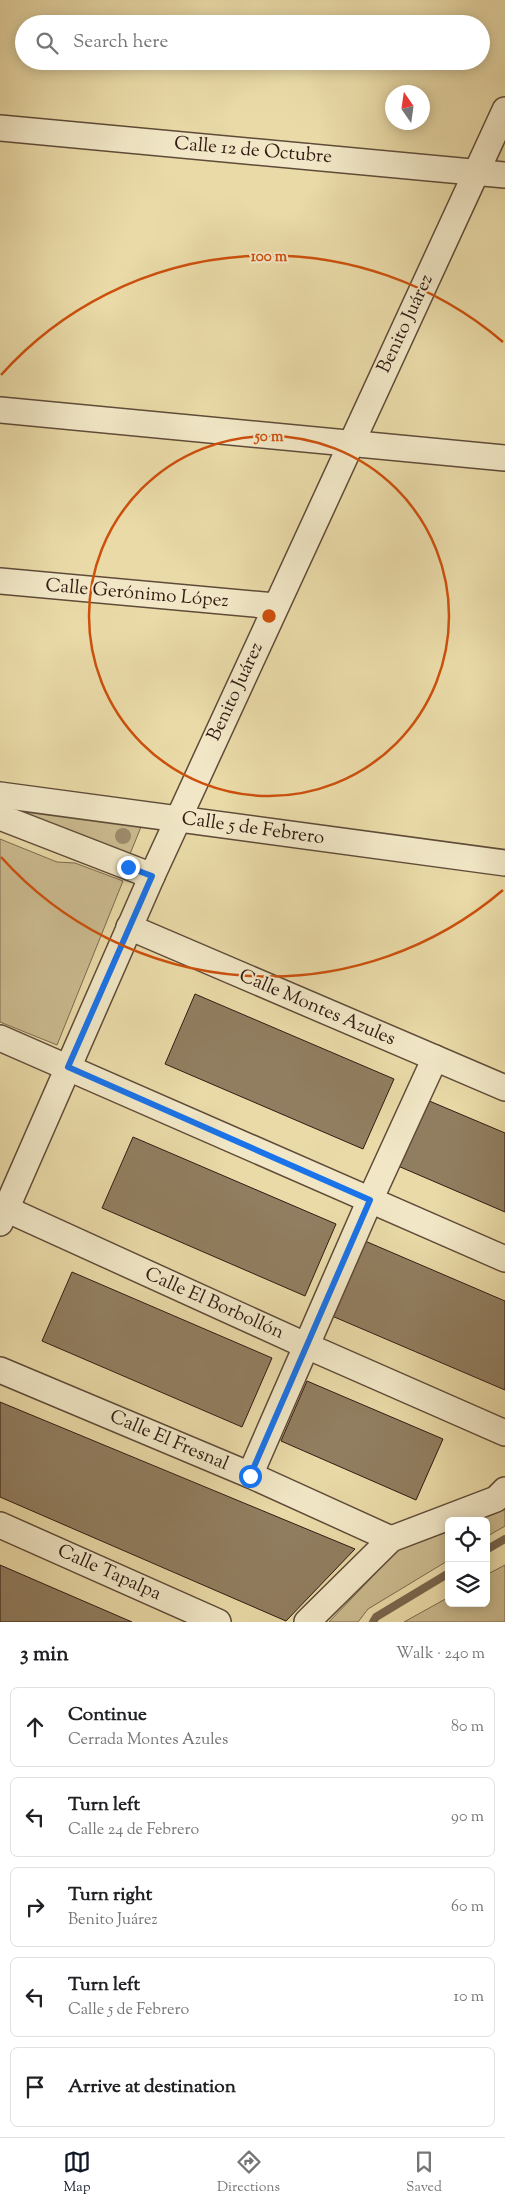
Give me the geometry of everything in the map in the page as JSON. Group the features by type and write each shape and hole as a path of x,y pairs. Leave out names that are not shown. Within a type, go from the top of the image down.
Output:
{"street":[{"name":"Benito Juárez","path":"3,1216 152,876 505,110"},
{"name":"Calle 12 de Octubre","path":"0,128 505,175"},
{"path":"0,410 505,458"},
{"name":"Calle Gerónimo López","path":"0,581 275,606"},
{"name":"Calle 5 de Febrero","path":"0,794 505,863"},
{"path":"0,817 152,876"},
{"name":"Calle Montes Azules","path":"129,927 505,1088"},
{"path":"0,1038 505,1259"},
{"path":"250,1476 370,1200 435,1058"},
{"name":"Calle El Borbollón","path":"3,1216 505,1433"},
{"name":"Calle El Fresnal","path":"0,1370 250,1476 391,1539"},
{"path":"307,1622 391,1539 496,1499 505,1490"},
{"name":"Calle Tapalpa","path":"0,1524 218,1622"}],"shaded area":[{"path":"7,802 143,822 130,854 6,809"},
{"path":"0,839 57,862 75,863 123,881 57,1045 0,1022"},
{"path":"505,1507 505,1526 490,1535 490,1517 486,1517 499,1512"},
{"path":"445,1532 445,1562 368,1609 358,1622 329,1622 398,1550"},
{"path":"505,1565 505,1622 404,1622 445,1599 445,1607 490,1607 490,1573"}],"building":[{"path":"195,994 394,1079 363,1149 165,1064"},
{"path":"427,1100 505,1133 505,1212 398,1166"},
{"path":"133,1137 336,1224 305,1296 102,1208"},
{"path":"365,1241 505,1301 505,1390 332,1316"},
{"path":"72,1272 272,1358 242,1427 42,1341"},
{"path":"307,1381 443,1439 416,1500 281,1441"},
{"path":"0,1402 355,1549 286,1621 0,1497"},
{"path":"0,1565 132,1622 0,1622"}],"waterway":[{"path":"490,1548 505,1539"},
{"path":"373,1622 376,1617 445,1575"}],"route":[{"path":"128,867 152,876 68,1067 370,1200 250,1476"}]}
